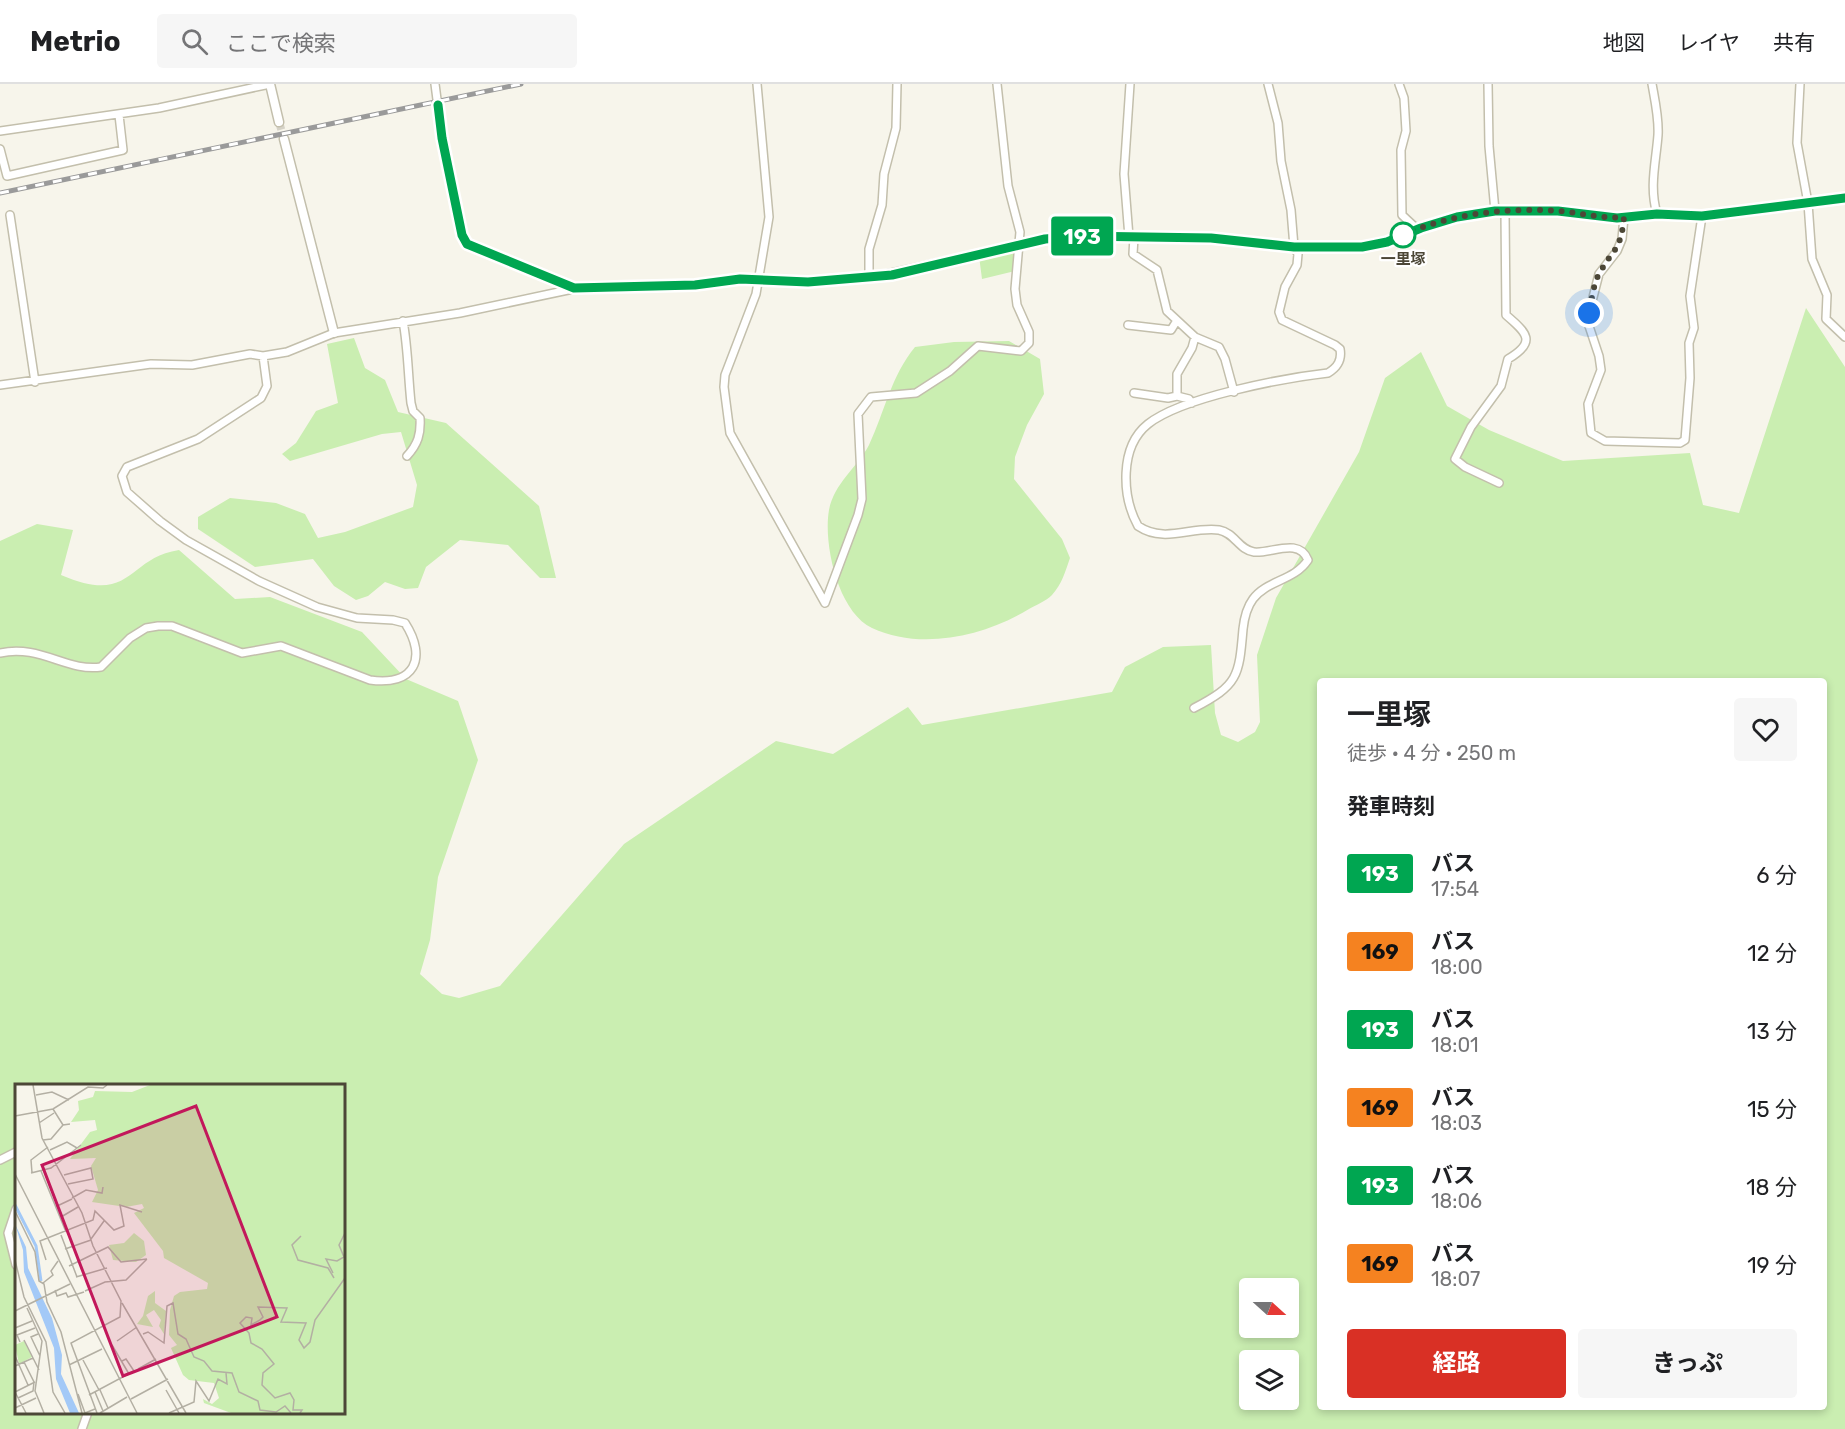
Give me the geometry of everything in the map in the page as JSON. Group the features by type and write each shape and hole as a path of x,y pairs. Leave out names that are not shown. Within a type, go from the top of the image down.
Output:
{"street":[{"path":"0,132 119,115 270,84 279,122"},
{"path":"435,84 442,138 462,235 467,244 574,288"},
{"path":"757,84 769,218 760,280 725,375 724,387 730,433 825,603 858,515 861,499 858,414 871,397 916,393 950,371 978,346 1021,351 1029,344 1029,332 1017,305 1015,289 1020,232 1008,186 997,84"},
{"path":"869,278 869,249 882,206 884,174 896,128 897,84"},
{"path":"1130,84 1124,174 1133,254 1157,270 1163,303 1176,322 1195,337 1219,347 1225,358 1234,392"},
{"path":"1194,708 1215,697 1234,681 1240,665 1244,621 1253,599 1266,588 1301,570 1308,560 1306,554 1295,548 1254,552 1245,548 1234,535 1219,530 1169,535 1155,534 1138,526 1126,494 1126,474 1134,442 1149,423 1192,403 1328,373 1336,368 1340,360 1340,349 1335,345 1282,320 1279,312 1285,287 1297,265 1298,254 1294,247 1291,210 1281,161 1278,123 1268,84"},
{"path":"1399,84 1404,98 1406,131 1401,150 1402,215 1417,229"},
{"path":"1488,84 1489,146 1495,211"},
{"path":"1652,84 1658,134 1652,182 1657,214"},
{"path":"1800,84 1797,143 1808,203 1812,259 1827,295 1827,319 1845,338"},
{"path":"0,149 7,176 123,150 119,115"},
{"path":"284,139 334,333"},
{"path":"0,385 35,382 151,364 192,365 250,354 263,356 287,352 334,333 460,313 574,288 760,280 808,282 869,278 1045,239 1080,236 1211,238 1294,247 1362,247 1387,242 1417,229 1457,217 1495,211 1558,211 1624,217 1657,214 1702,216 1845,198"},
{"path":"1498,483 1465,467 1455,459 1471,428 1501,386 1508,359 1522,351 1527,342 1525,331 1506,315 1505,212"},
{"path":"10,215 35,382"},
{"path":"1624,217 1622,239 1617,251 1599,273 1589,313 1588,323 1599,356 1601,370 1588,404 1591,433 1605,441 1680,443 1685,440 1690,378 1689,343 1694,328 1690,296 1702,216"},
{"path":"403,321 408,345 406,355 411,403 413,411 420,418 421,432 415,447 407,456"},
{"path":"1128,325 1171,330 1176,322"},
{"path":"1176,396 1177,374 1192,348 1195,337"},
{"path":"0,653 31,651 91,668 101,667 130,638 146,628 172,626 242,653 281,646 370,680 392,681 407,676 415,659 411,633 405,623 357,618 317,607 260,581 186,540 127,492 122,476 127,467 198,439 261,398 267,386 263,356"},
{"path":"1134,393 1168,398 1176,396 1189,399 1192,403"},
{"path":"0,1160 15,1152"},
{"path":"15,1212 8,1233 15,1261"},
{"path":"82,1429 88,1414"}],"green space":[{"path":"1015,250 1015,271 982,279 979,256"},
{"path":"1806,308 1845,367 1845,1429 0,1429 0,541 37,524 73,530 61,575 85,583 102,585 116,583 148,562 179,550 235,599 270,597 362,632 406,679 458,701 478,760 438,877 430,940 420,974 442,994 459,998 500,986 624,844 776,741 833,754 908,707 922,725 1112,692 1125,667 1163,647 1211,645 1215,713 1221,735 1238,742 1255,732 1260,722 1257,655 1276,598 1359,452 1385,378 1421,352 1447,406 1489,430 1563,461 1690,453 1703,505 1739,513"},
{"path":"354,338 365,368 385,380 398,412 446,423 539,506 556,578 540,578 508,545 460,540 426,567 418,588 405,589 385,582 368,596 356,600 334,586 313,559 255,567 198,529 198,517 230,498 276,503 305,514 318,538 345,532 413,507 417,485 401,432 382,434 290,461 282,454 296,443 316,411 338,403 327,344"},
{"path":"1009,341 1040,359 1044,394 1027,425 1015,457 1014,479 1062,539 1070,558 1061,582 1052,595 1044,601 1012,619 973,633 932,639 911,639 872,628 860,620 850,608 836,576 828,541 829,510 832,500 869,445 894,382 915,347 954,342"}],"tunnel":[{"path":"279,122 284,139"}],"railway":[{"path":"0,193 521,84"}],"bus line":[{"name":"193","path":"438,105 442,138 462,235 467,244 574,288 695,285 740,279 808,282 869,278 892,275 1045,239 1080,236 1211,238 1294,247 1362,247 1387,242 1457,217 1495,211 1558,211 1617,218 1657,214 1702,216 1845,198"}],"place":[{"name":"一里塚","path":"1403,235"}],"route":[{"path":"1403,235 1457,217 1495,211 1558,211 1624,217 1622,239 1617,251 1599,273 1589,313"}]}
